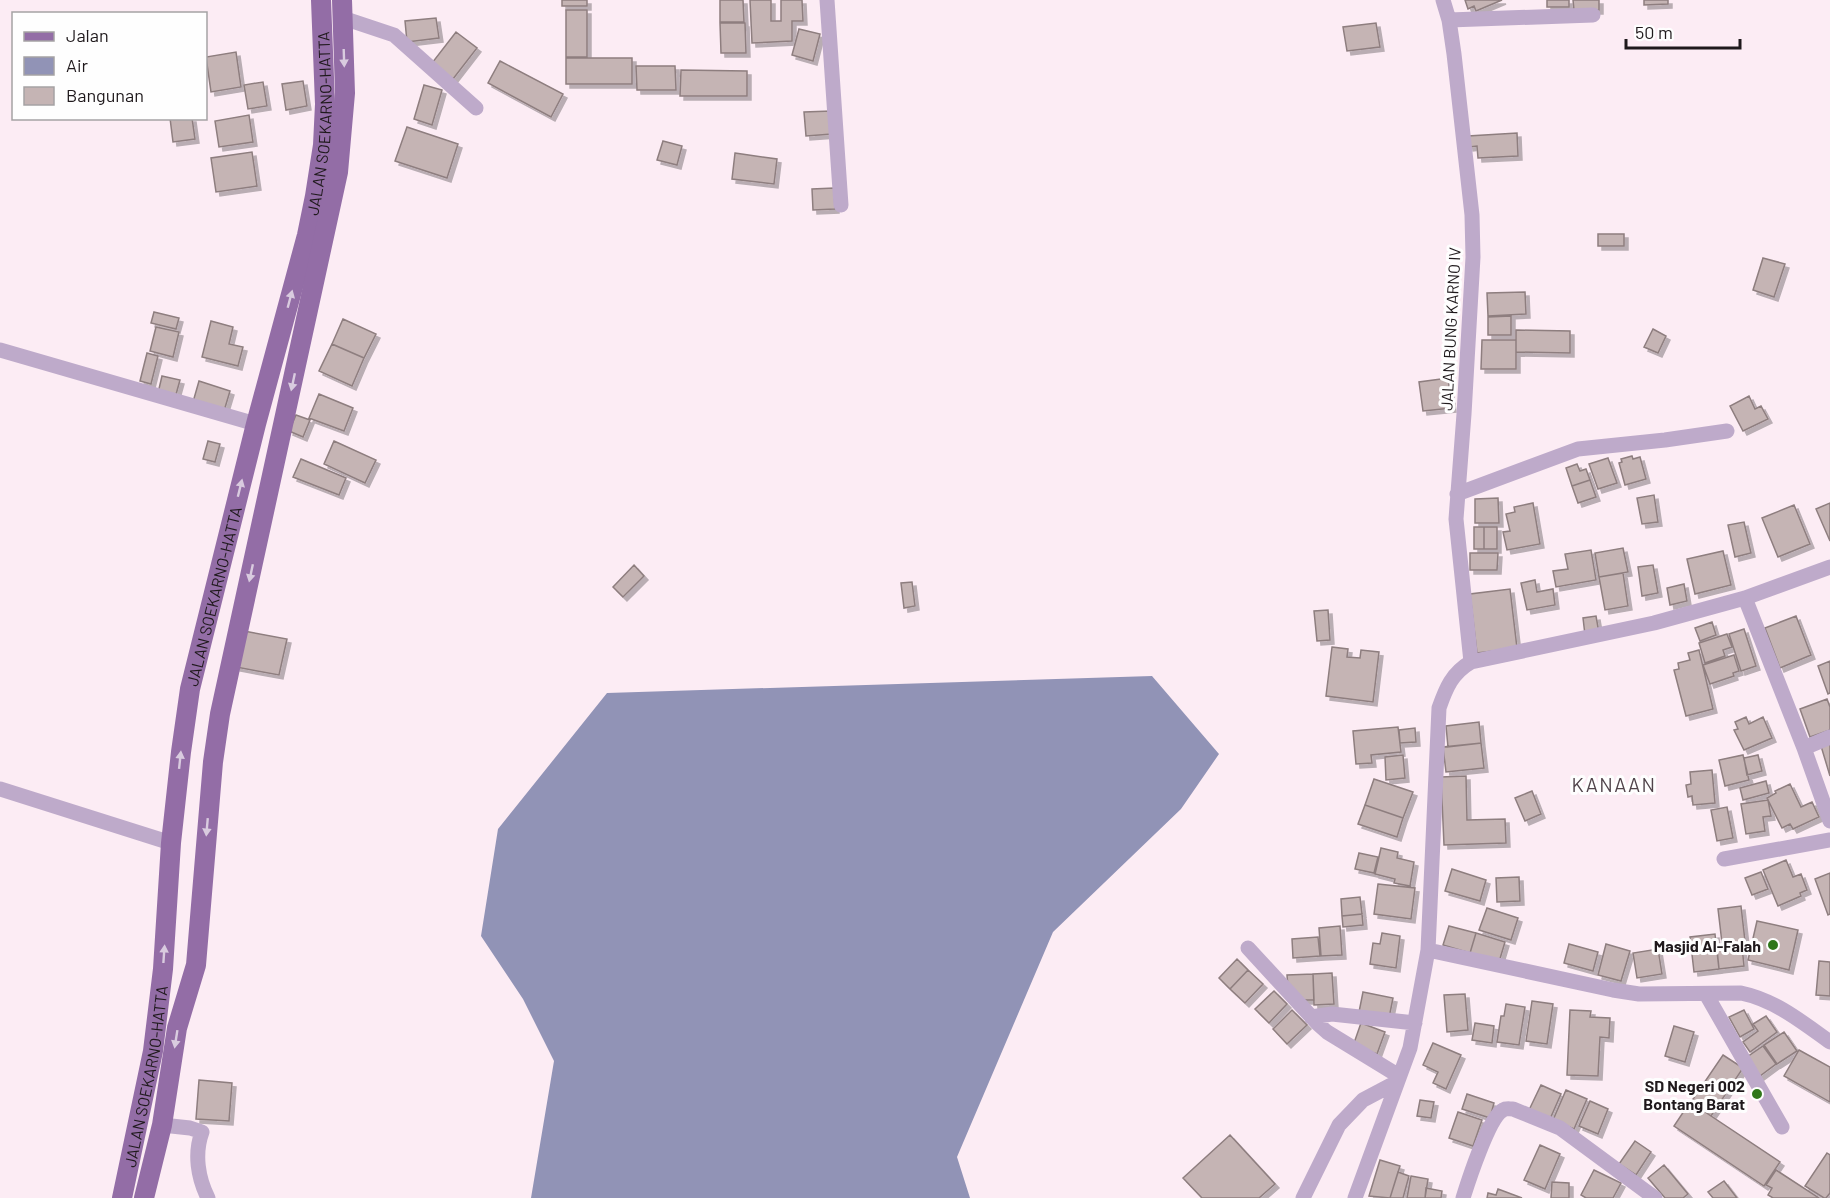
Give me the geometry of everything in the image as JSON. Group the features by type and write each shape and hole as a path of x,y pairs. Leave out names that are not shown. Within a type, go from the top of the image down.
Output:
{"main road":[{"name":"JALAN SOEKARNO-HATTA","path":"144,1198 162,1125 177,1028 196,964 213,762 220,714 323,200 325,104 321,0"},
{"name":"JALAN SOEKARNO-HATTA","path":"323,200 338,172 343,127 345,93 342,9"},
{"name":"JALAN SOEKARNO-HATTA","path":"122,1198 153,1051 163,969 171,843 190,689 256,423 316,239"}],"street":[{"path":"827,0 841,205"},
{"name":"JALAN BUNG KARNO IV","path":"1443,0 1449,20 1472,215 1473,257 1464,414 1456,494 1457,541 1471,662"},
{"path":"342,9 394,35 476,108"},
{"path":"1449,20 1593,15"},
{"path":"0,350 256,423"},
{"path":"1456,494 1578,449 1727,431"},
{"path":"1355,1198 1410,1048 1415,1023 1428,950 1439,708 1452,677 1460,668 1471,662 1654,623 1745,598 1830,567"},
{"path":"1745,598 1830,821"},
{"path":"1804,748 1830,737"},
{"path":"0,789 171,843"},
{"path":"1725,859 1830,840"},
{"path":"1248,948 1327,1032 1398,1079"},
{"path":"1428,950 1639,994 1741,993 1757,996 1772,1002 1830,1042"},
{"path":"1706,994 1782,1127"},
{"path":"1311,1017 1332,1014 1415,1023"},
{"path":"1303,1198 1339,1125 1364,1100 1398,1079"},
{"path":"1464,1198 1475,1160 1499,1113 1507,1108 1560,1128 1655,1198"},
{"path":"162,1125 190,1128 201,1132 198,1167 208,1198"}],"water":[{"path":"1152,676 1219,754 1181,809 1053,932 957,1157 970,1198 531,1198 554,1061 523,999 481,936 498,829 607,693"}],"building":[{"path":"562,0 587,0 587,6 562,6"},
{"path":"720,0 743,0 744,22 720,22"},
{"path":"750,0 771,0 771,21 781,21 781,0 802,0 803,21 792,21 792,41 752,43"},
{"path":"1465,0 1502,0 1476,11 1474,6 1468,9"},
{"path":"1547,0 1569,0 1569,7 1547,7"},
{"path":"1573,0 1599,0 1599,10 1574,10"},
{"path":"1644,0 1668,0 1668,4 1644,5"},
{"path":"566,10 587,10 587,57 566,57"},
{"path":"436,18 439,38 407,42 405,21"},
{"path":"720,23 745,23 746,53 721,53"},
{"path":"1376,23 1380,47 1347,51 1343,27"},
{"path":"799,29 820,34 813,61 792,55"},
{"path":"456,32 477,48 453,79 432,63"},
{"path":"236,52 241,87 211,92 207,57"},
{"path":"566,58 632,58 632,84 566,84"},
{"path":"500,61 563,94 551,117 488,83"},
{"path":"636,66 675,66 676,90 637,90"},
{"path":"681,70 747,71 747,96 680,96"},
{"path":"303,81 307,106 286,110 282,84"},
{"path":"263,82 267,106 248,109 244,85"},
{"path":"424,85 442,90 432,125 414,119"},
{"path":"831,111 832,134 806,136 804,112"},
{"path":"249,115 253,142 219,147 215,121"},
{"path":"170,120 192,120 195,139 173,142"},
{"path":"407,127 458,144 447,178 395,161"},
{"path":"1517,133 1518,156 1478,158 1477,146 1469,147 1468,136"},
{"path":"663,141 682,146 677,165 657,160"},
{"path":"252,152 257,186 216,192 211,158"},
{"path":"735,153 777,159 774,184 732,179"},
{"path":"834,188 835,209 813,210 812,189"},
{"path":"1598,234 1624,234 1624,246 1598,246"},
{"path":"1763,258 1785,264 1774,297 1753,290"},
{"path":"1525,292 1526,314 1488,316 1487,293"},
{"path":"154,312 179,318 176,329 151,323"},
{"path":"1511,316 1511,335 1488,335 1488,317"},
{"path":"343,319 376,334 364,358 332,344"},
{"path":"211,321 233,327 229,344 243,347 238,366 202,357"},
{"path":"156,327 179,332 173,357 150,351"},
{"path":"1653,329 1666,336 1658,353 1644,347"},
{"path":"1516,330 1570,331 1570,353 1516,352"},
{"path":"1482,340 1516,340 1516,369 1481,369"},
{"path":"332,344 364,358 352,386 319,371"},
{"path":"147,353 158,356 151,384 140,381"},
{"path":"162,376 180,380 175,398 158,393"},
{"path":"1448,378 1452,408 1423,411 1419,382"},
{"path":"199,381 230,391 224,411 193,402"},
{"path":"319,394 353,408 344,431 309,418"},
{"path":"1749,396 1755,409 1761,406 1768,419 1743,431 1730,406"},
{"path":"296,415 310,420 303,437 289,431"},
{"path":"208,441 220,444 215,462 203,459"},
{"path":"334,441 376,460 365,483 324,464"},
{"path":"1632,456 1633,459 1640,457 1646,479 1625,485 1619,463 1622,462 1621,459"},
{"path":"1608,458 1617,483 1598,489 1589,464"},
{"path":"301,459 346,478 339,495 293,477"},
{"path":"1577,464 1580,471 1586,469 1590,480 1572,486 1566,468"},
{"path":"1590,480 1596,497 1578,503 1572,486"},
{"path":"1654,495 1658,522 1642,524 1637,498"},
{"path":"1498,498 1499,523 1475,523 1475,499"},
{"path":"1533,503 1540,544 1507,550 1503,532 1510,531 1506,514 1515,512 1514,507"},
{"path":"1830,503 1830,541 1816,509"},
{"path":"1794,505 1810,544 1778,557 1762,518"},
{"path":"1744,522 1751,553 1735,557 1728,525"},
{"path":"1474,527 1484,527 1484,549 1474,549"},
{"path":"1484,527 1497,527 1497,549 1484,549"},
{"path":"1623,548 1628,572 1599,577 1595,553"},
{"path":"1591,550 1596,580 1556,587 1553,571 1568,569 1565,554"},
{"path":"1723,551 1731,585 1695,594 1687,559"},
{"path":"1470,553 1498,553 1497,570 1470,570"},
{"path":"634,565 644,576 623,597 613,587"},
{"path":"1653,565 1658,593 1642,596 1638,567"},
{"path":"1623,573 1628,606 1605,610 1599,577"},
{"path":"1535,580 1537,592 1553,589 1555,605 1527,610 1521,583"},
{"path":"912,582 915,606 904,608 901,583"},
{"path":"1684,584 1687,601 1670,605 1667,588"},
{"path":"1510,589 1517,648 1477,653 1470,594"},
{"path":"1328,610 1330,640 1317,641 1314,611"},
{"path":"1596,616 1599,633 1585,635 1583,618"},
{"path":"1796,616 1811,655 1780,668 1765,628"},
{"path":"1712,622 1716,635 1700,641 1695,628"},
{"path":"1744,629 1756,666 1741,671 1729,634"},
{"path":"244,631 287,639 279,675 236,667"},
{"path":"1727,634 1732,647 1723,650 1725,656 1705,663 1699,643"},
{"path":"1332,647 1348,649 1347,657 1360,658 1361,650 1379,652 1373,702 1326,696"},
{"path":"1699,650 1713,709 1686,716 1674,670 1679,669 1678,663 1690,660 1688,653"},
{"path":"1734,655 1739,671 1733,673 1734,676 1710,684 1703,665"},
{"path":"1830,661 1830,693 1828,694 1818,666"},
{"path":"1827,699 1830,707 1830,730 1810,737 1800,709"},
{"path":"1746,717 1749,724 1763,717 1772,738 1744,750 1734,730 1738,729 1735,722"},
{"path":"1479,722 1481,743 1448,747 1446,726"},
{"path":"1398,727 1401,752 1371,755 1372,763 1356,764 1353,731"},
{"path":"1415,728 1416,742 1400,743 1399,730"},
{"path":"1481,743 1484,768 1446,772 1443,747"},
{"path":"1830,743 1830,776 1821,746"},
{"path":"1403,755 1405,778 1386,780 1385,757"},
{"path":"1743,755 1749,780 1725,786 1719,760"},
{"path":"1758,755 1762,771 1747,775 1744,758"},
{"path":"1712,770 1715,803 1693,805 1692,796 1688,797 1686,785 1691,784 1690,772"},
{"path":"1466,776 1467,820 1505,819 1506,843 1444,845 1441,777"},
{"path":"1374,779 1413,792 1403,818 1365,805"},
{"path":"1766,781 1769,793 1743,800 1740,788"},
{"path":"1790,784 1801,807 1812,802 1819,817 1793,829 1790,824 1782,828 1767,798 1776,793 1775,791"},
{"path":"1532,791 1541,814 1525,821 1515,798"},
{"path":"1768,800 1771,816 1763,817 1765,831 1746,834 1741,804"},
{"path":"1365,805 1403,818 1397,837 1358,824"},
{"path":"1727,807 1733,838 1717,841 1711,810"},
{"path":"1381,848 1398,852 1397,858 1414,862 1410,886 1394,883 1395,879 1375,874"},
{"path":"1359,853 1378,857 1374,873 1355,869"},
{"path":"1786,860 1793,877 1801,874 1807,890 1800,893 1801,896 1778,906 1763,870"},
{"path":"1452,869 1486,880 1480,901 1445,891"},
{"path":"1761,872 1768,889 1752,895 1745,878"},
{"path":"1830,873 1830,914 1828,915 1815,879"},
{"path":"1519,877 1520,901 1497,902 1496,878"},
{"path":"1378,884 1415,888 1411,919 1374,914"},
{"path":"1360,897 1362,914 1342,916 1341,899"},
{"path":"1741,906 1745,941 1722,943 1718,909"},
{"path":"1487,908 1518,918 1511,940 1479,930"},
{"path":"1362,914 1363,925 1343,927 1342,916"},
{"name":"Masjid Al-Falah","path":"1757,921 1798,930 1789,970 1748,960"},
{"path":"1340,926 1342,955 1321,956 1319,928"},
{"path":"1449,926 1476,933 1470,953 1443,945"},
{"path":"1382,933 1400,936 1396,968 1370,964 1373,943 1380,944"},
{"path":"1476,933 1505,942 1499,962 1470,953"},
{"path":"1715,934 1719,969 1694,972 1690,937"},
{"path":"1318,937 1320,956 1293,958 1292,939"},
{"path":"1569,944 1598,952 1593,971 1564,963"},
{"path":"1606,944 1630,951 1621,981 1598,975"},
{"path":"1742,946 1744,966 1719,969 1717,949"},
{"path":"1658,949 1662,974 1637,978 1633,953"},
{"path":"1237,959 1248,970 1230,989 1219,978"},
{"path":"1819,961 1830,962 1830,996 1816,995"},
{"path":"1248,970 1263,984 1245,1003 1230,989"},
{"path":"1332,973 1334,1004 1314,1005 1313,974"},
{"path":"1313,974 1314,1000 1299,1000 1288,988 1287,975"},
{"path":"1274,991 1287,1004 1269,1023 1255,1009"},
{"path":"1363,992 1393,998 1389,1018 1359,1012"},
{"path":"1465,994 1468,1030 1447,1032 1444,995"},
{"path":"1532,1001 1553,1004 1547,1044 1526,1041"},
{"path":"1506,1004 1525,1007 1519,1045 1497,1042 1501,1016 1504,1016"},
{"path":"1292,1010 1307,1025 1287,1044 1273,1029"},
{"path":"1570,1010 1591,1011 1590,1017 1610,1018 1609,1038 1600,1037 1598,1076 1567,1075"},
{"path":"1744,1010 1754,1029 1740,1037 1729,1017"},
{"path":"1766,1016 1777,1032 1750,1052 1743,1042 1758,1031 1753,1024"},
{"path":"1361,1023 1385,1032 1377,1054 1353,1046"},
{"path":"1475,1023 1494,1026 1492,1043 1472,1040"},
{"path":"1674,1026 1694,1032 1685,1062 1665,1056"},
{"path":"1784,1032 1797,1051 1777,1064 1764,1045"},
{"path":"1433,1043 1461,1055 1446,1089 1433,1083 1438,1072 1423,1065"},
{"path":"1763,1046 1776,1064 1760,1076 1747,1057"},
{"path":"1799,1050 1830,1067 1830,1102 1784,1076"},
{"path":"1723,1055 1743,1068 1711,1116 1691,1102"},
{"path":"199,1080 232,1083 229,1121 196,1119"},
{"path":"1541,1085 1561,1094 1550,1119 1529,1110"},
{"path":"1566,1090 1587,1099 1574,1129 1553,1120"},
{"path":"1467,1094 1494,1103 1490,1118 1462,1109"},
{"path":"1420,1100 1434,1102 1431,1118 1417,1116"},
{"path":"1590,1101 1608,1109 1598,1134 1579,1126"},
{"path":"1690,1102 1780,1162 1764,1186 1674,1126"},
{"path":"1458,1112 1482,1120 1473,1146 1449,1138"},
{"path":"1230,1135 1275,1184 1259,1198 1202,1198 1183,1178"},
{"path":"1635,1141 1651,1152 1636,1175 1619,1164"},
{"path":"1540,1145 1560,1154 1545,1189 1524,1180"},
{"path":"1827,1153 1830,1155 1830,1193 1824,1198 1805,1186"},
{"path":"1380,1160 1400,1166 1390,1198 1369,1196"},
{"path":"1664,1165 1688,1194 1683,1198 1665,1198 1648,1178"},
{"path":"1594,1170 1621,1183 1613,1198 1586,1198 1581,1195"},
{"path":"1776,1170 1819,1198 1773,1198 1768,1195 1772,1188 1766,1185"},
{"path":"1398,1172 1409,1176 1403,1198 1390,1198"},
{"path":"1411,1176 1428,1179 1425,1198 1407,1198"},
{"path":"1724,1181 1737,1198 1713,1198 1708,1192"},
{"path":"1552,1182 1569,1183 1569,1198 1551,1198"},
{"path":"1426,1188 1442,1191 1441,1198 1425,1198"},
{"path":"1498,1189 1522,1198 1487,1198 1488,1193 1496,1195"}],"place":[{"name":"Masjid Al-Falah","path":"1773,945"},
{"name":"SD Negeri 002 Bontang Barat","path":"1757,1094"}],"district":[{"name":"KANAAN","path":"1614,784"}]}
